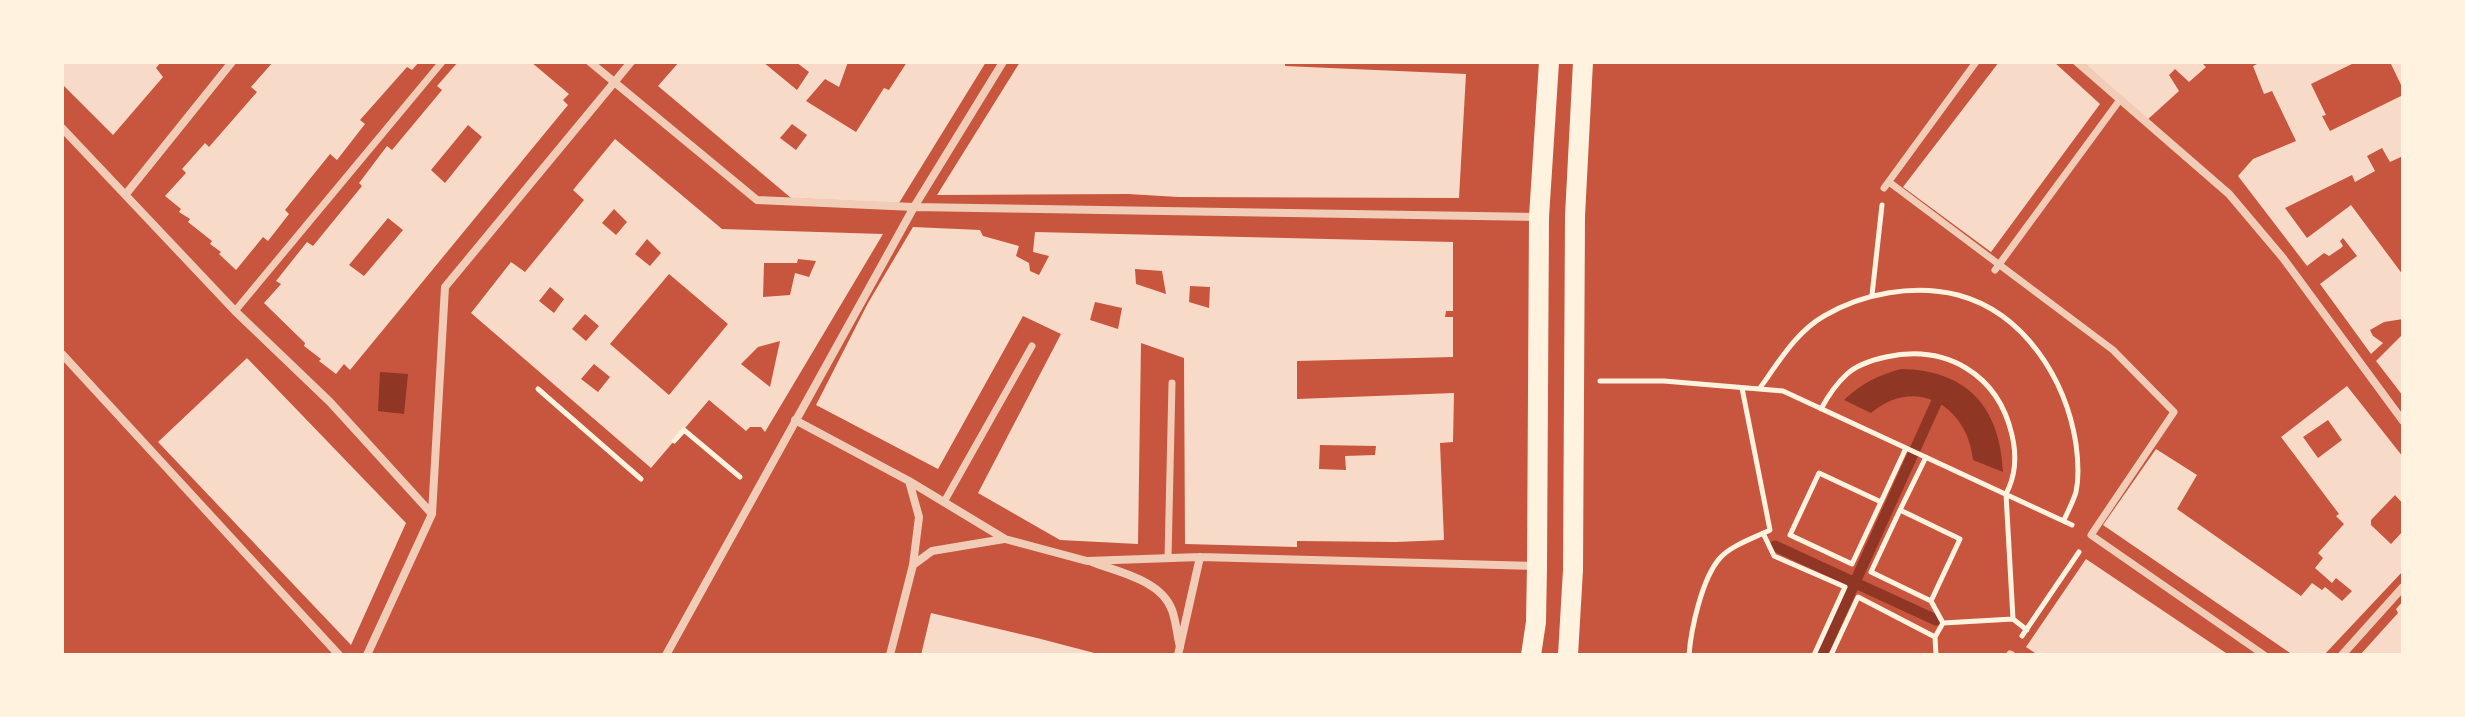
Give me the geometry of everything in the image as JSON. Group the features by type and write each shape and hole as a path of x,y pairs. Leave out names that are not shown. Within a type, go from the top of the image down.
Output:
{"main road":[{"path":"1531,655 1536,622 1539,217 1549,62"},
{"path":"1568,655 1573,570 1575,216 1583,62"}],"street":[{"path":"126,194 232,62"},
{"path":"235,311 442,62"},
{"path":"590,62 757,200 914,207 1539,217"},
{"path":"367,655 432,514 445,287 631,62"},
{"path":"666,655 914,207 1003,62"},
{"path":"1976,62 1886,185 2113,350 2174,412 2091,535 2264,655"},
{"path":"2077,62 2229,194 2283,258 2403,421"},
{"path":"1997,267 2119,101"},
{"path":"62,128 235,311 330,402 432,514"},
{"path":"944,502 1032,346"},
{"path":"62,354 339,655"},
{"path":"1168,558 1172,383"},
{"path":"795,420 909,481 1005,539 1087,561 1144,582 1162,593 1172,608 1179,651"},
{"path":"890,655 913,565 919,517 909,481"},
{"path":"913,565 932,551 1005,539"},
{"path":"1179,651 1200,557"},
{"path":"1087,561 1200,557 1537,566"},
{"path":"2342,655 2403,587"}],"path":[{"path":"1872,295 1886,185"},
{"path":"1759,389 1788,347 1822,316 1872,295 1917,290 1960,296 1999,315 2031,343 2057,378 2072,417 2077,457 2076,492 2064,520"},
{"path":"1821,409 1848,373 1869,360 1925,353 1956,362 1981,378 1998,397 2015,446 2014,478 2006,494 2013,619"},
{"path":"1599,381 1664,381 1783,391 2091,535 2011,654"},
{"path":"1689,655 1696,606 1719,559 1742,543 1770,530 1742,388"},
{"path":"538,389 641,479"},
{"path":"674,441 684,430 757,490"},
{"path":"1881,502 1819,473 1790,535 1852,564 1907,449"},
{"path":"1925,456 1871,572 1931,601 1943,623"},
{"path":"1900,510 1960,539 1931,601"},
{"path":"1763,533 1774,556 1845,587 1814,655"},
{"path":"1831,655 1858,597 1935,637"},
{"path":"1943,623 2013,619 2027,630"},
{"path":"1936,655 1935,637 1943,623"}],"shaded area":[{"path":"1901,369 1944,376 1976,396 1995,429 2003,472 1973,460 1961,425 1950,411 1937,402 1921,397 1905,397 1888,402 1871,413 1844,400 1870,381"},
{"path":"380,372 408,374 404,414 378,411"}],"building":[{"path":"62,62 161,62 156,68 163,77 113,135 62,84"},
{"path":"273,62 419,62 412,70 407,67 360,120 365,124 337,160 330,154 285,210 289,214 268,241 263,237 236,270 210,244 212,241 188,222 190,219 165,196 186,173 182,169 205,143 209,147 257,92 251,87"},
{"path":"458,62 531,62 569,94 563,100 568,105 350,370 344,364 336,374 319,361 321,359 304,346 305,343 264,303 281,284 276,281 307,242 313,246 362,186 359,183 387,146 392,150 442,90 437,86","holes":["468,125 482,137 445,183 431,170","388,218 403,230 364,276 349,265"]},
{"path":"679,62 763,62 797,90 809,72 796,62 848,62 839,87 825,79 806,101 856,132 884,88 889,90 907,62 986,62 899,203 791,198 658,86","holes":["792,124 807,135 796,150 780,138"]},
{"path":"1020,62 1285,62 1285,66 1466,74 1459,198 937,195"},
{"path":"1999,62 2054,62 2100,104 1991,252 1903,187"},
{"path":"2083,62 2201,62 2206,67 2189,82 2175,69 2169,75 2179,91 2146,121"},
{"path":"2256,62 2356,62 2311,84 2330,131 2403,95 2403,156 2390,162 2382,148 2367,156 2375,171 2355,182 2352,175 2285,208 2307,238 2351,205 2403,275 2403,319 2384,322 2370,330 2383,343 2371,354 2320,284 2357,256 2343,238 2341,248 2329,256 2324,253 2307,266 2238,176 2253,159 2296,141 2272,91 2264,94 2253,66"},
{"path":"2390,62 2403,62 2403,89"},
{"path":"615,139 722,229 883,234 765,432 761,427 750,427 746,431 709,400 651,468 471,313 511,262 525,272 584,200 573,190","holes":["614,209 627,222 616,235 602,223","647,239 661,253 650,266 635,254","798,259 816,261 809,277 795,273 790,295 763,297 764,263 797,263","669,274 728,324 669,395 610,344","550,287 564,299 554,313 539,301","585,314 599,326 586,341 572,329","780,341 770,387 741,364 758,347","594,364 610,377 598,392 581,379"]},
{"path":"913,227 980,230 983,236 1019,246 1016,256 1029,263 1030,271 1039,275 1049,256 1033,252 1035,232 1453,242 1453,311 1446,311 1445,317 1453,317 1453,357 1297,361 1297,399 1454,393 1453,442 1440,443 1444,540 1297,541 1297,547 1185,544 1184,358 1141,343 1138,544 1060,540 978,493 1061,334 1023,316 938,469 816,405 868,303","holes":["1135,269 1162,271 1166,294 1136,284","1190,286 1210,287 1209,308 1189,302","1095,302 1122,308 1118,329 1090,320","1320,445 1376,446 1375,455 1345,456 1346,470 1319,469"]},
{"path":"2403,334 2403,396 2376,361"},
{"path":"247,358 406,523 351,645 158,442"},
{"path":"2347,386 2403,457 2403,504 2395,495 2371,520 2371,525 2391,544 2403,531 2403,571 2324,655 2293,655 2103,525 2156,449 2197,475 2177,509 2301,596 2312,583 2322,590 2325,587 2342,601 2352,591 2336,578 2332,583 2315,568 2323,558 2318,553 2344,524 2281,437","holes":["2328,420 2342,440 2318,458 2303,437"]},
{"path":"2086,559 2229,655 2038,655 2026,647"},
{"path":"2403,601 2403,653 2360,655 2398,613 2396,609"},
{"path":"931,613 1037,638 1102,655 921,655"}],"waterway":[{"path":"1822,655 1937,401"},
{"path":"1775,546 1936,620"}]}
